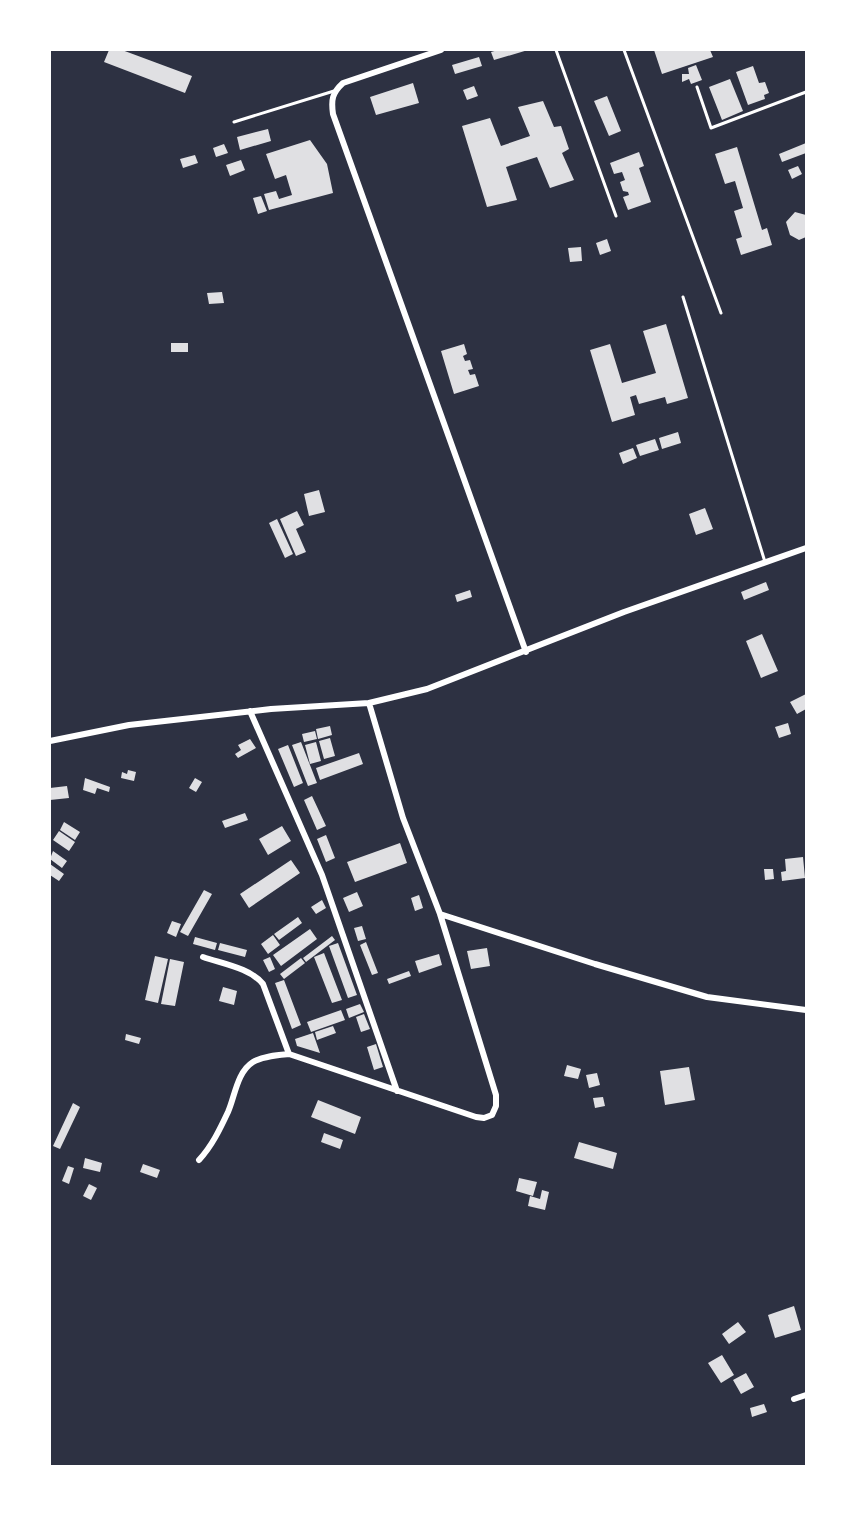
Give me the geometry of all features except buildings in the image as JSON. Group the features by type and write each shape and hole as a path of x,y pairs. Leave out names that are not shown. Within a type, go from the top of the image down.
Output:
{"street":[{"path":"441,50 343,83 334,91 331,102 333,114 526,652"},
{"path":"50,741 129,724 250,711 369,703 427,689 624,612 807,548"},
{"path":"199,1160 214,1140 242,1073 253,1062 268,1057 289,1054 476,1117 492,1115 496,1106 496,1095 440,914 404,818 369,703"},
{"path":"250,711 322,875 397,1091"},
{"path":"440,914 706,997 807,1010"},
{"path":"203,957 258,978 263,984 289,1054"},
{"path":"794,1399 807,1395"}],"lane":[{"path":"556,50 616,216"},
{"path":"624,50 721,313"},
{"path":"697,87 711,128 807,92"},
{"path":"234,122 334,91"},
{"path":"683,297 765,562"}]}
